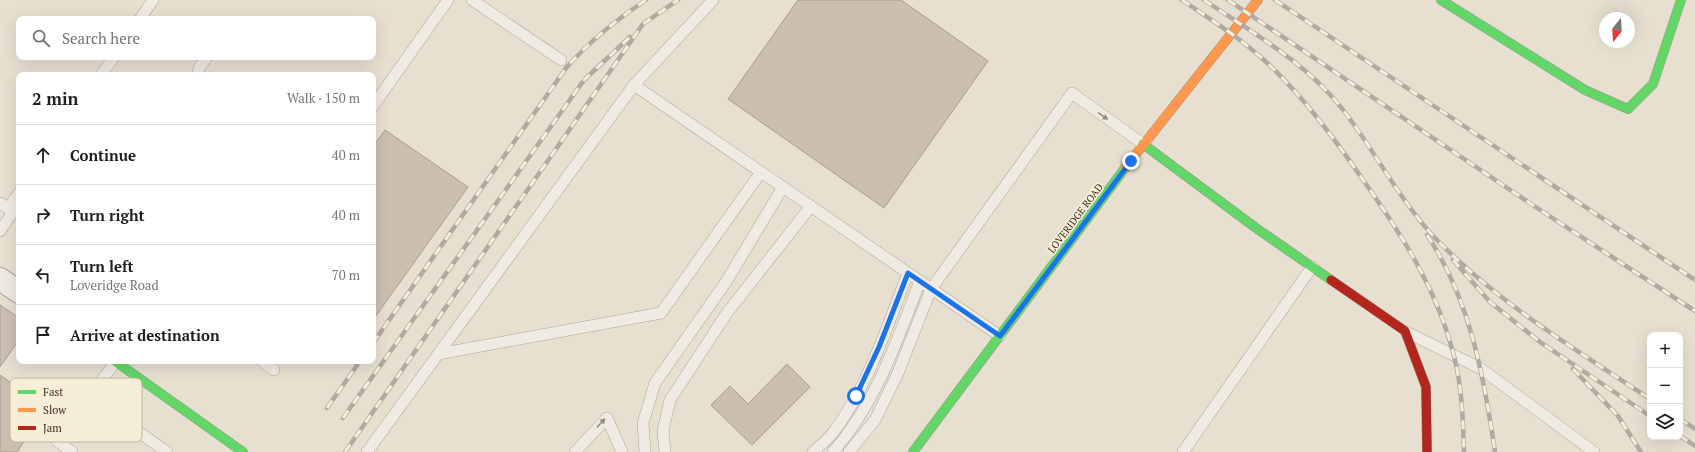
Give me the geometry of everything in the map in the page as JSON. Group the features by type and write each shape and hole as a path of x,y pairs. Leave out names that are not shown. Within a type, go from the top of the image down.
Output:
{"street":[{"name":"LOVERIDGE ROAD","path":"913,452 1143,144 1258,0"},
{"path":"1441,0 1585,90 1628,109 1653,84 1681,0"},
{"path":"1143,144 1256,228 1405,331 1426,387 1427,452"},
{"path":"0,279 16,290"},
{"path":"120,364 140,378"},
{"path":"142,380 243,452"}],"lane":[{"path":"142,16 153,0"},
{"path":"376,102 448,0"},
{"path":"472,0 561,60"},
{"path":"367,452 634,85 713,0"},
{"path":"103,72 112,60"},
{"path":"198,72 199,68 205,60"},
{"path":"634,85 1000,336"},
{"path":"849,452 875,420 898,373 932,289 1072,93 1143,144"},
{"path":"438,354 661,313 761,172"},
{"path":"645,452 643,423 655,383 726,282 783,187"},
{"path":"0,230 13,212 4,205 16,195"},
{"path":"665,452 663,431 670,400 727,313 811,206"},
{"path":"1183,452 1312,267"},
{"path":"813,452 832,433 856,396 879,347 908,273"},
{"path":"832,452 848,435 872,396 893,352 920,281"},
{"path":"1405,331 1480,368 1594,452"},
{"path":"103,378 114,364"},
{"path":"266,364 274,370"},
{"path":"575,452 607,418 622,452"},
{"path":"142,434 168,452"},
{"path":"58,442 72,452"}],"building":[{"path":"798,0 901,0 988,61 884,208 728,99"},
{"path":"385,130 468,187 376,316 376,143"},
{"path":"0,305 16,316 16,344 0,367"},
{"path":"787,364 810,387 752,445 711,405 730,386 748,404"},
{"path":"0,375 10,382 10,442 24,442 17,452 0,452"}],"railway":[{"path":"376,339 566,68 604,31 646,0"},
{"path":"345,452 643,24 678,0"},
{"path":"1182,0 1245,44 1280,75 1307,105 1332,137 1395,227 1430,288 1447,333 1459,380 1463,416 1464,452"},
{"path":"1204,0 1279,50 1314,78 1330,94 1356,127 1411,209 1436,239 1460,262 1485,284 1539,325 1647,397"},
{"path":"1228,0 1534,206 1695,311"},
{"path":"1275,0 1695,280"},
{"path":"343,418 584,80 630,37"},
{"path":"1427,235 1442,260 1465,312 1480,367 1495,452"},
{"path":"1453,260 1490,302 1540,342 1647,414"},
{"path":"327,408 358,364"},
{"path":"1573,369 1618,416 1641,452"},
{"path":"1683,421 1695,429"},
{"path":"1683,438 1695,446"}],"traffic: fast":[{"path":"1441,0 1585,90 1628,109 1653,84 1681,0"},
{"path":"1143,144 1256,228 1331,280"},
{"path":"913,452 1125,168"},
{"path":"119,364 139,378"},
{"path":"142,380 243,452"}],"traffic: slow":[{"path":"1125,168 1258,0"}],"traffic: jam":[{"path":"1331,280 1405,331 1426,387 1427,452"}],"route":[{"path":"856,396 879,347 908,273 1000,336 1131,161"}]}
